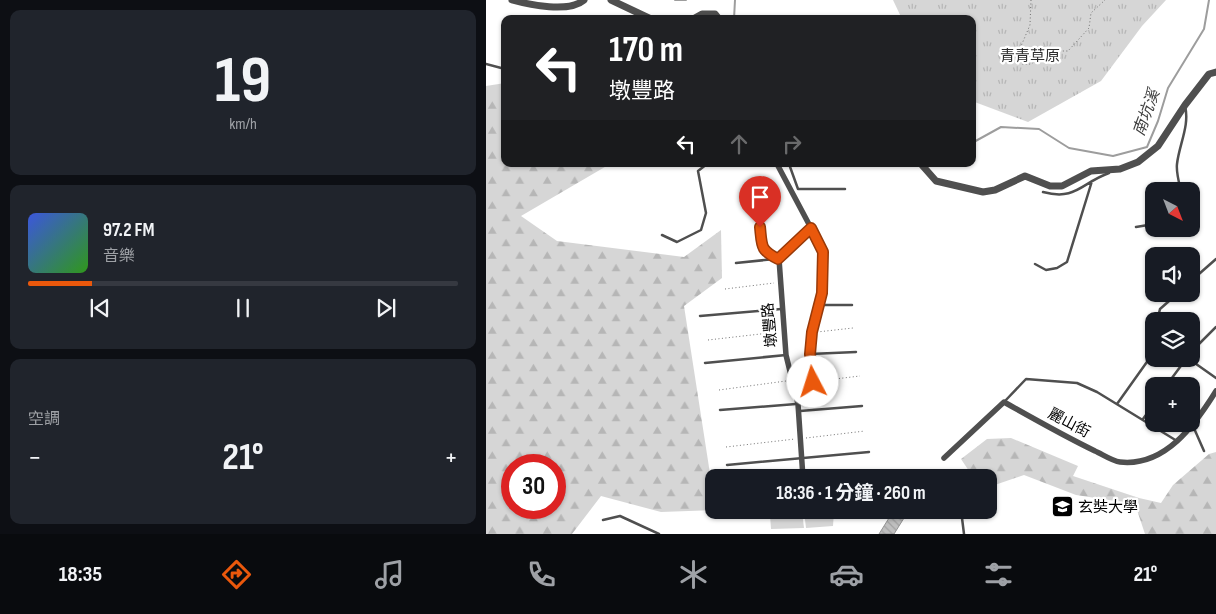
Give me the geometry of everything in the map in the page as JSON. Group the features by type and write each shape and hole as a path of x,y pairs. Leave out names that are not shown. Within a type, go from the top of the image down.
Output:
{"street":[{"path":"512,0 564,8 572,7 584,0"},
{"path":"612,0 643,15"},
{"path":"924,167 936,181 983,192 995,190 1024,176 1050,186 1062,186 1091,171 1120,169 1138,162 1158,146 1185,105 1209,74 1216,72"},
{"path":"778,167 823,252 822,293 812,332 810,354 813,382"},
{"path":"756,187 762,246 765,252 778,259 811,228"},
{"name":"墩豐路","path":"778,259 786,355 798,404 803,469"},
{"name":"麗山街","path":"1200,414 1216,391"},
{"path":"944,458 1004,402"},
{"name":"麗山街","path":"1004,402 1118,462 1140,461 1160,454 1178,441 1186,432"}],"lane":[{"path":"486,64 501,68"},
{"path":"1180,182 1177,165 1187,114 1185,105"},
{"path":"662,235 677,242 701,230 706,213 698,171 703,167"},
{"path":"790,167 798,189 845,189"},
{"path":"1043,192 1057,196 1068,195 1092,181 1120,169"},
{"path":"1035,264 1046,270 1057,268 1067,262 1092,181"},
{"path":"1136,226 1145,225"},
{"path":"736,263 778,259"},
{"path":"1200,273 1216,259"},
{"path":"1159,312 1160,308 1167,302"},
{"path":"818,305 852,305"},
{"path":"700,316 781,309"},
{"path":"1200,343 1216,326"},
{"path":"810,354 856,352"},
{"path":"705,363 786,355"},
{"path":"1117,404 1145,365"},
{"path":"1173,377 1181,367"},
{"path":"1199,367 1216,378"},
{"path":"1004,402 1026,379 1076,383 1097,392 1178,441"},
{"path":"720,410 798,404"},
{"path":"798,411 862,406"},
{"path":"1142,420 1145,416"},
{"path":"1195,432 1204,451"},
{"path":"727,465 869,452"},
{"path":"604,520 620,516 659,534"},
{"path":"962,519 964,534"}],"path":[{"path":"1031,0 1030,25 1016,58 1019,63 1026,66 1032,65 1046,51 1068,51 1088,28 1091,13 1105,0"},
{"path":"725,289 780,282"},
{"path":"812,332 853,328"},
{"path":"708,340 784,332"},
{"path":"813,382 860,376"},
{"path":"719,390 792,380"},
{"path":"726,447 865,431"}],"green space":[{"name":"青青草原","path":"893,0 1166,0 1142,26 1101,81 1028,122 976,102 976,15 900,15"},
{"path":"501,84 501,167 605,167 521,216 557,241 684,257 721,230 722,278 684,306 709,469 705,469 705,510 661,512 601,496 572,534 486,534 486,86"},
{"path":"1011,438 1078,466 1073,476 1139,498 1161,503 1173,485 1209,454 1216,452 1216,534 1145,534 1135,504 1076,495 1024,475 997,484 997,469 968,469 961,459 987,439"},
{"path":"770,519 803,519 804,528 771,529"},
{"path":"805,519 833,519 833,526 806,528"}],"building":[{"path":"888,519 903,519 894,534 879,534"}],"waterway":[{"name":"南坑溪","path":"675,0 686,0"},
{"name":"南坑溪","path":"734,15 735,0"},
{"name":"南坑溪","path":"976,141 1001,127 1039,129 1069,148 1113,156 1147,147 1158,121 1168,88 1204,29 1209,0"}],"place":[{"name":"玄奘大學","path":"1062,507"}],"route":[{"path":"760,227 762,246 765,252 778,259 811,228 823,252 822,293 813,322 810,354 813,382"}]}
